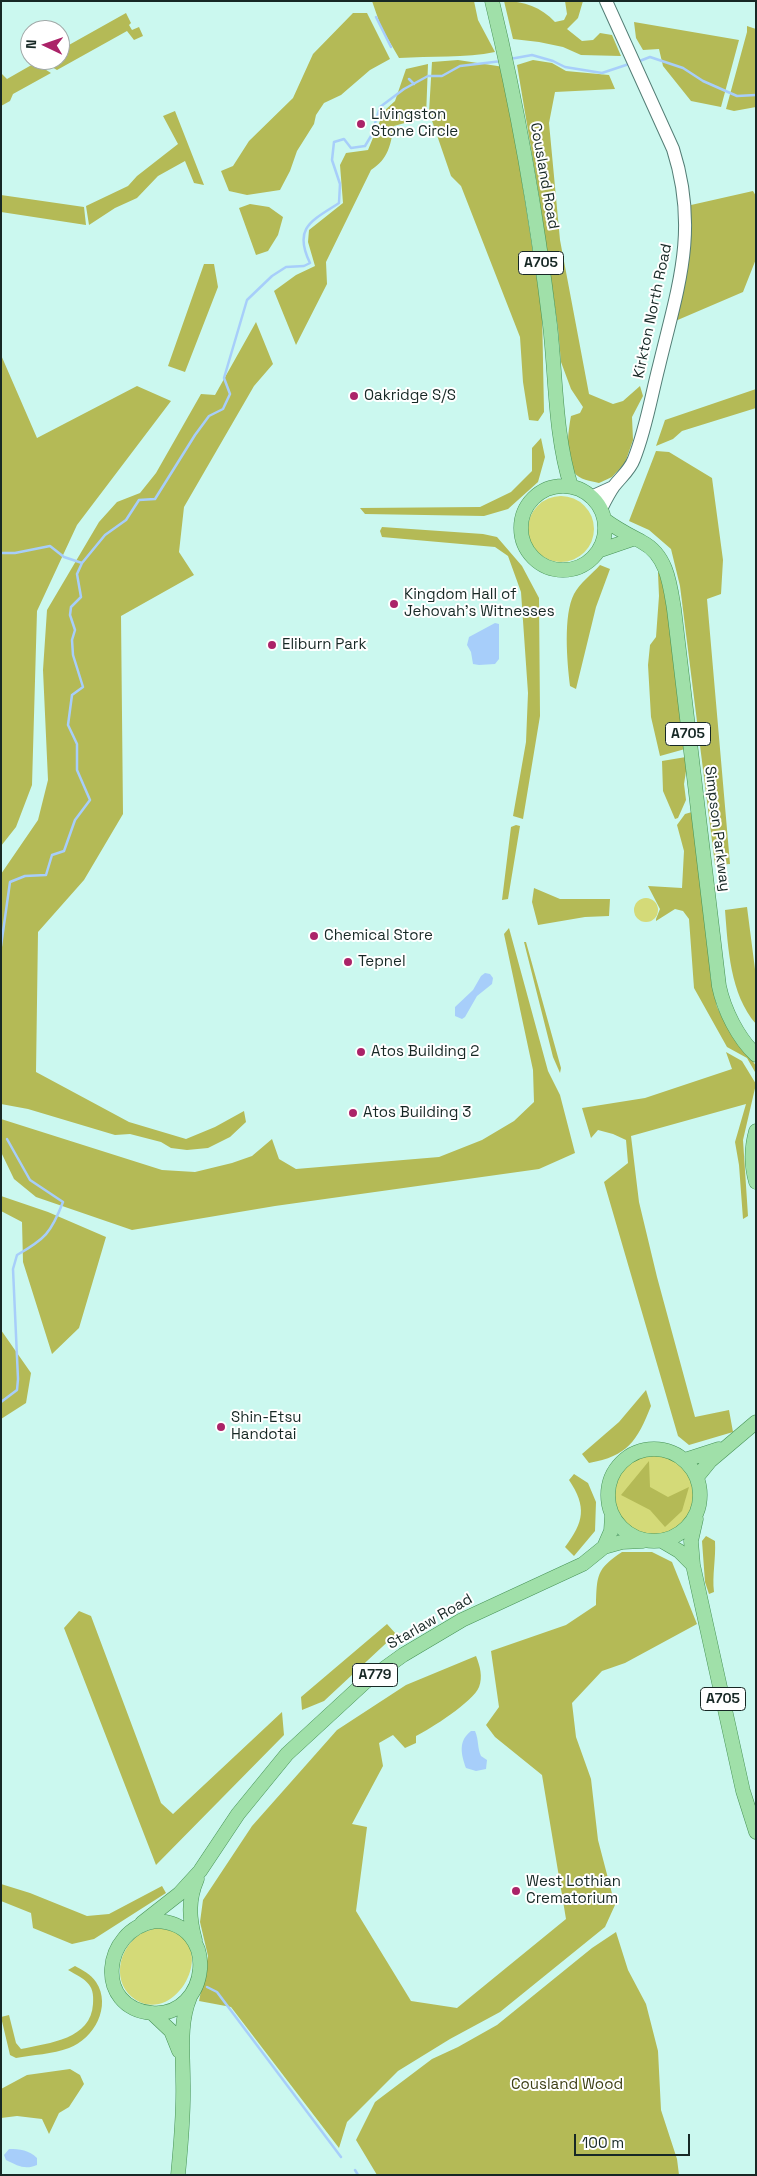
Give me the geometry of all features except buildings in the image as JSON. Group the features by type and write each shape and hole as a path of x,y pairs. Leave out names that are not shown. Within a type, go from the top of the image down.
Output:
{"main road":[{"name":"Cousland Road","path":"492,1 510,79 538,233 550,325 562,448 571,486"},
{"name":"Kirkton North Road","path":"591,497 615,485 629,470 634,459 643,431 677,292 686,235 686,214 681,175 658,111 606,1"},
{"name":"Cousland Road","path":"551,488 558,470 562,448"},
{"name":"Kirkton North Road","path":"603,515 615,485"},
{"path":"571,486 551,488 539,493 532,500 522,518 522,536 531,555 548,567 569,570 582,565 598,551 633,539"},
{"name":"A705","path":"571,486 580,489 591,497 603,515"},
{"path":"598,551 604,538 603,515"},
{"name":"Simpson Parkway","path":"603,515 633,539 642,542 658,555 664,564 674,609 719,986 722,1000 734,1024 751,1046 756,1056"},
{"path":"756,1131 752,1153 752,1169 756,1182"},
{"path":"696,1519 679,1535 662,1541 644,1541 627,1533 618,1526 608,1502 611,1479 615,1471 627,1458 640,1451 653,1449 674,1453 684,1460 697,1477 710,1461 756,1422"},
{"path":"684,1460 707,1454 730,1444"},
{"name":"A705","path":"697,1477 700,1490 700,1504 692,1540 693,1565 743,1791 756,1832"},
{"path":"604,1547 611,1531 612,1515"},
{"name":"A779","path":"604,1547 622,1542 644,1541"},
{"path":"662,1541 679,1551 693,1565"},
{"name":"Starlaw Road","path":"142,1923 179,1894 200,1871 238,1814 287,1754 364,1683 403,1655 462,1620 583,1564 604,1547"},
{"name":"Starlaw Road","path":"197,1946 191,1928 189,1903 192,1889 200,1871"},
{"path":"142,1923 168,1921 180,1926 189,1934 197,1946"},
{"name":"A779","path":"142,1923 117,1947 113,1957 111,1974 118,1992 124,2000 140,2010 152,2013 171,2031 182,2058"},
{"name":"A779","path":"178,2175 182,2131 184,2020 190,1996 199,1978 201,1967 201,1956 197,1946"},
{"path":"152,2013 174,2010 190,1996"}],"green space":[{"path":"372,1 474,1 478,20 495,52 460,56 399,58 381,27"},
{"path":"504,1 532,6 544,12 555,22 564,20 567,14 565,1 583,1 578,18 567,29 582,41 593,40 600,33 612,35 621,56 581,55 563,47 513,39"},
{"path":"126,13 132,30 139,27 143,36 134,40 127,31 70,63 70,44"},
{"path":"353,13 367,13 390,59 370,70 341,95 324,103 316,115 314,124 297,151 290,171 280,190 247,195 229,191 221,171 233,166 249,141 293,98 313,54"},
{"path":"634,22 739,40 721,107 691,101 663,66 659,49 643,50 636,38"},
{"path":"747,26 756,29 756,107 734,111 726,109"},
{"path":"458,60 504,67 542,310 544,412 538,421 529,420 523,382 520,337 461,186 451,176 429,112 432,62"},
{"path":"533,60 552,63 566,71 609,75 615,89 555,92 549,123 560,240 589,394 613,404 623,401 640,386 643,396 632,417 633,440 625,463 612,477 599,483 585,480 576,475 569,459 568,437 571,416 580,413 583,407 571,389 561,362 539,196 517,65"},
{"path":"428,64 426,117 394,126 388,151 382,161 371,170 326,262 327,284 296,345 274,291 296,275 315,266 308,242 309,230 343,203 340,165 346,153 368,150 384,111 395,101 406,69"},
{"path":"23,70 46,70 51,73 13,94 10,101 1,106 1,73 7,79"},
{"path":"175,111 204,185 194,183 185,161 158,176 137,198 115,208 89,225 86,206 128,186 137,176 178,144 163,116"},
{"path":"753,191 756,196 756,259 743,292 673,322 691,234 691,205"},
{"path":"1,195 84,207 86,225 1,212"},
{"path":"250,204 269,207 283,217 278,235 268,251 256,255 239,208"},
{"path":"204,264 214,264 218,287 185,372 168,366"},
{"path":"256,322 273,364 254,386 184,507 179,552 194,575 121,616 123,814 84,880 38,932 36,1072 129,1122 186,1139 215,1127 244,1111 246,1122 230,1137 208,1148 187,1150 171,1148 161,1142 130,1134 115,1135 28,1109 1,1104 1,874 38,820 48,780 43,670 47,610 99,522 117,502 140,493 156,473 201,394 215,395"},
{"path":"1,355 37,438 137,386 171,401 77,525 37,611 32,785 16,827 1,846"},
{"path":"756,389 756,408 682,431 673,439 656,446 665,420"},
{"path":"541,438 545,457 538,482 508,509 484,516 365,514 360,508 480,507 511,492 532,471 532,448"},
{"path":"656,451 669,452 712,478 723,560 721,594 707,599 730,864 715,865 680,586 671,549 649,530 629,521"},
{"path":"561,496 574,498 584,506 592,516 594,529 592,542 584,552 574,560 561,562 548,560 538,552 530,542 528,529 530,516 538,506 548,498"},
{"path":"382,527 483,534 497,537 522,566 539,598 540,716 523,819 513,816 526,742 528,693 521,592 508,556 495,547 382,537 380,531"},
{"path":"600,565 610,569 596,607 576,689 570,686 567,652 568,614 574,594"},
{"path":"660,571 666,593 685,749 660,756 651,717 648,665 650,645 656,637 659,596 658,573"},
{"path":"686,757 687,765 684,784 686,800 678,818 675,819 663,791 662,761"},
{"path":"692,812 706,913 711,980 717,1007 731,1034 756,1066 755,1072 747,1058 727,1047 694,988 689,919 683,911 675,909 656,921 660,909 648,886 682,888 684,851 677,825 685,814"},
{"path":"520,826 508,899 502,900 511,827"},
{"path":"534,888 560,899 610,899 609,916 585,917 538,925 532,902"},
{"path":"646,898 651,899 657,905 657,915 651,921 646,922 641,921 635,915 634,910 635,905 641,899"},
{"path":"747,907 756,977 756,1024 747,1012 736,985 729,955 725,910"},
{"path":"509,928 548,1071 560,1095 575,1153 539,1169 275,1206 132,1230 36,1197 14,1179 1,1152 1,1119 162,1170 195,1172 252,1156 272,1139 279,1159 296,1169 439,1157 482,1140 514,1121 534,1102 533,1070 504,934"},
{"path":"524,942 526,942 561,1068 560,1073 553,1057"},
{"path":"726,1052 742,1061 756,1084 743,1140 748,1216 743,1219 739,1165 735,1142 746,1104 631,1136 639,1202 695,1417 729,1410 733,1432 689,1445 678,1436 604,1182 628,1163 626,1140 598,1130 591,1138 582,1108 645,1098 732,1069"},
{"path":"1,1196 48,1212 106,1237 79,1328 52,1354 23,1262 22,1222 1,1211"},
{"path":"1,1330 31,1373 26,1403 1,1419"},
{"path":"646,1390 651,1406 636,1438 622,1451 613,1456 589,1463 582,1454 619,1422"},
{"path":"655,1453 671,1456 690,1472 694,1479 697,1495 694,1511 678,1530 671,1534 655,1537 639,1534 620,1518 616,1511 613,1495 616,1479 632,1460 639,1456"},
{"path":"649,1461 650,1487 668,1497 689,1487 682,1511 665,1527 650,1510 621,1495"},
{"path":"574,1474 588,1483 596,1502 595,1531 574,1556 565,1547 576,1530 581,1514 579,1498 569,1480"},
{"path":"706,1536 715,1541 714,1592 709,1594 705,1582 702,1541"},
{"path":"622,1552 652,1552 672,1562 697,1624 625,1663 602,1671 572,1703 576,1737 591,1779 598,1840 615,1905 605,1927 500,2012 450,2039 398,2071 347,2122 339,2148 231,2007 199,2001 208,1956 200,1922 203,1900 252,1826 337,1730 406,1685 476,1656 481,1679 479,1687 469,1700 441,1721 416,1736 416,1743 405,1748 393,1735 379,1743 383,1766 352,1824 367,1827 356,1911 411,2001 457,2008 566,1919 542,1775 495,1737 486,1725 499,1707 491,1651 566,1625 596,1605 600,1574 607,1563"},
{"path":"79,1611 91,1616 161,1803 173,1814 282,1712 284,1735 156,1865 64,1628"},
{"path":"387,1624 396,1634 324,1701 302,1710 301,1697"},
{"path":"1,1884 30,1893 87,1916 109,1914 162,1886 166,1893 94,1939 72,1944 33,1928 31,1913 1,1901"},
{"path":"156,1928 177,1933 189,1945 192,1960 189,1976 180,1990 168,2001 152,2005 136,2000 128,1993 120,1976 120,1966 127,1948 134,1940 142,1933"},
{"name":"Cousland Wood","path":"616,1932 628,1970 646,2004 658,2051 661,2110 677,2159 679,2175 377,2175 356,2140 375,2102 432,2059 497,2025 592,1948"},
{"path":"75,1966 92,1977 100,1991 101,2011 93,2029 78,2044 63,2050 16,2058 10,2055 1,2017 9,2015 16,2043 21,2049 67,2037 85,2025 91,2016 93,2004 92,1991 88,1983 68,1970"},
{"path":"70,2069 80,2075 84,2084 69,2107 59,2113 49,2134 42,2119 17,2116 1,2118 1,2089 27,2075"}],"water":[{"path":"495,623 499,624 499,659 495,664 473,664 471,652 467,645 469,637"},
{"path":"485,973 490,974 493,978 492,984 477,996 465,1017 462,1019 455,1016 455,1007 473,990 481,976"},
{"path":"471,1731 475,1731 481,1756 487,1760 486,1769 476,1771 466,1768 462,1743"},
{"path":"9,2149 31,2153 37,2158 37,2165 22,2167 6,2160 4,2155"}],"waterway":[{"path":"376,17 391,47"},
{"path":"510,59 532,55 553,61 565,67 602,73 629,64"},
{"path":"637,62 650,57 683,68 703,81 737,96 756,95"},
{"path":"1,946 10,882 25,876 46,875 52,855 64,851 75,820 90,800 77,770 77,744 68,725 72,695 83,687 73,655 72,640 75,630 70,615 71,607 81,597 77,574 82,563 105,535 126,520 139,500 155,499 209,416 223,409 230,394 224,378 247,300 272,276 286,267 304,266 310,263 305,251 304,233 313,221 339,203 340,184 332,160 334,142 344,139 351,148 365,146 371,136 380,107 404,89 428,76 442,76 460,66 502,61"},
{"path":"409,79 414,84"},
{"path":"1,553 15,553 50,546 64,557 82,563"},
{"path":"1,1402 17,1390 13,1269 17,1255 46,1234 55,1221 63,1202 30,1180 7,1139"},
{"path":"207,1987 217,1992 341,2157"},
{"path":"355,2170 358,2175"}],"place":[{"name":"Livingston Stone Circle","path":"361,124"},
{"name":"Oakridge S/S","path":"354,396"},
{"name":"Kingdom Hall of Jehovah's Witnesses","path":"394,604"},
{"name":"Eliburn Park","path":"272,645"},
{"name":"Chemical Store","path":"314,936"},
{"name":"Tepnel","path":"348,962"},
{"name":"Atos Building 2","path":"361,1052"},
{"name":"Atos Building 3","path":"353,1113"},
{"name":"Shin-Etsu Handotai","path":"221,1427"},
{"name":"West Lothian Crematorium","path":"516,1891"}]}
